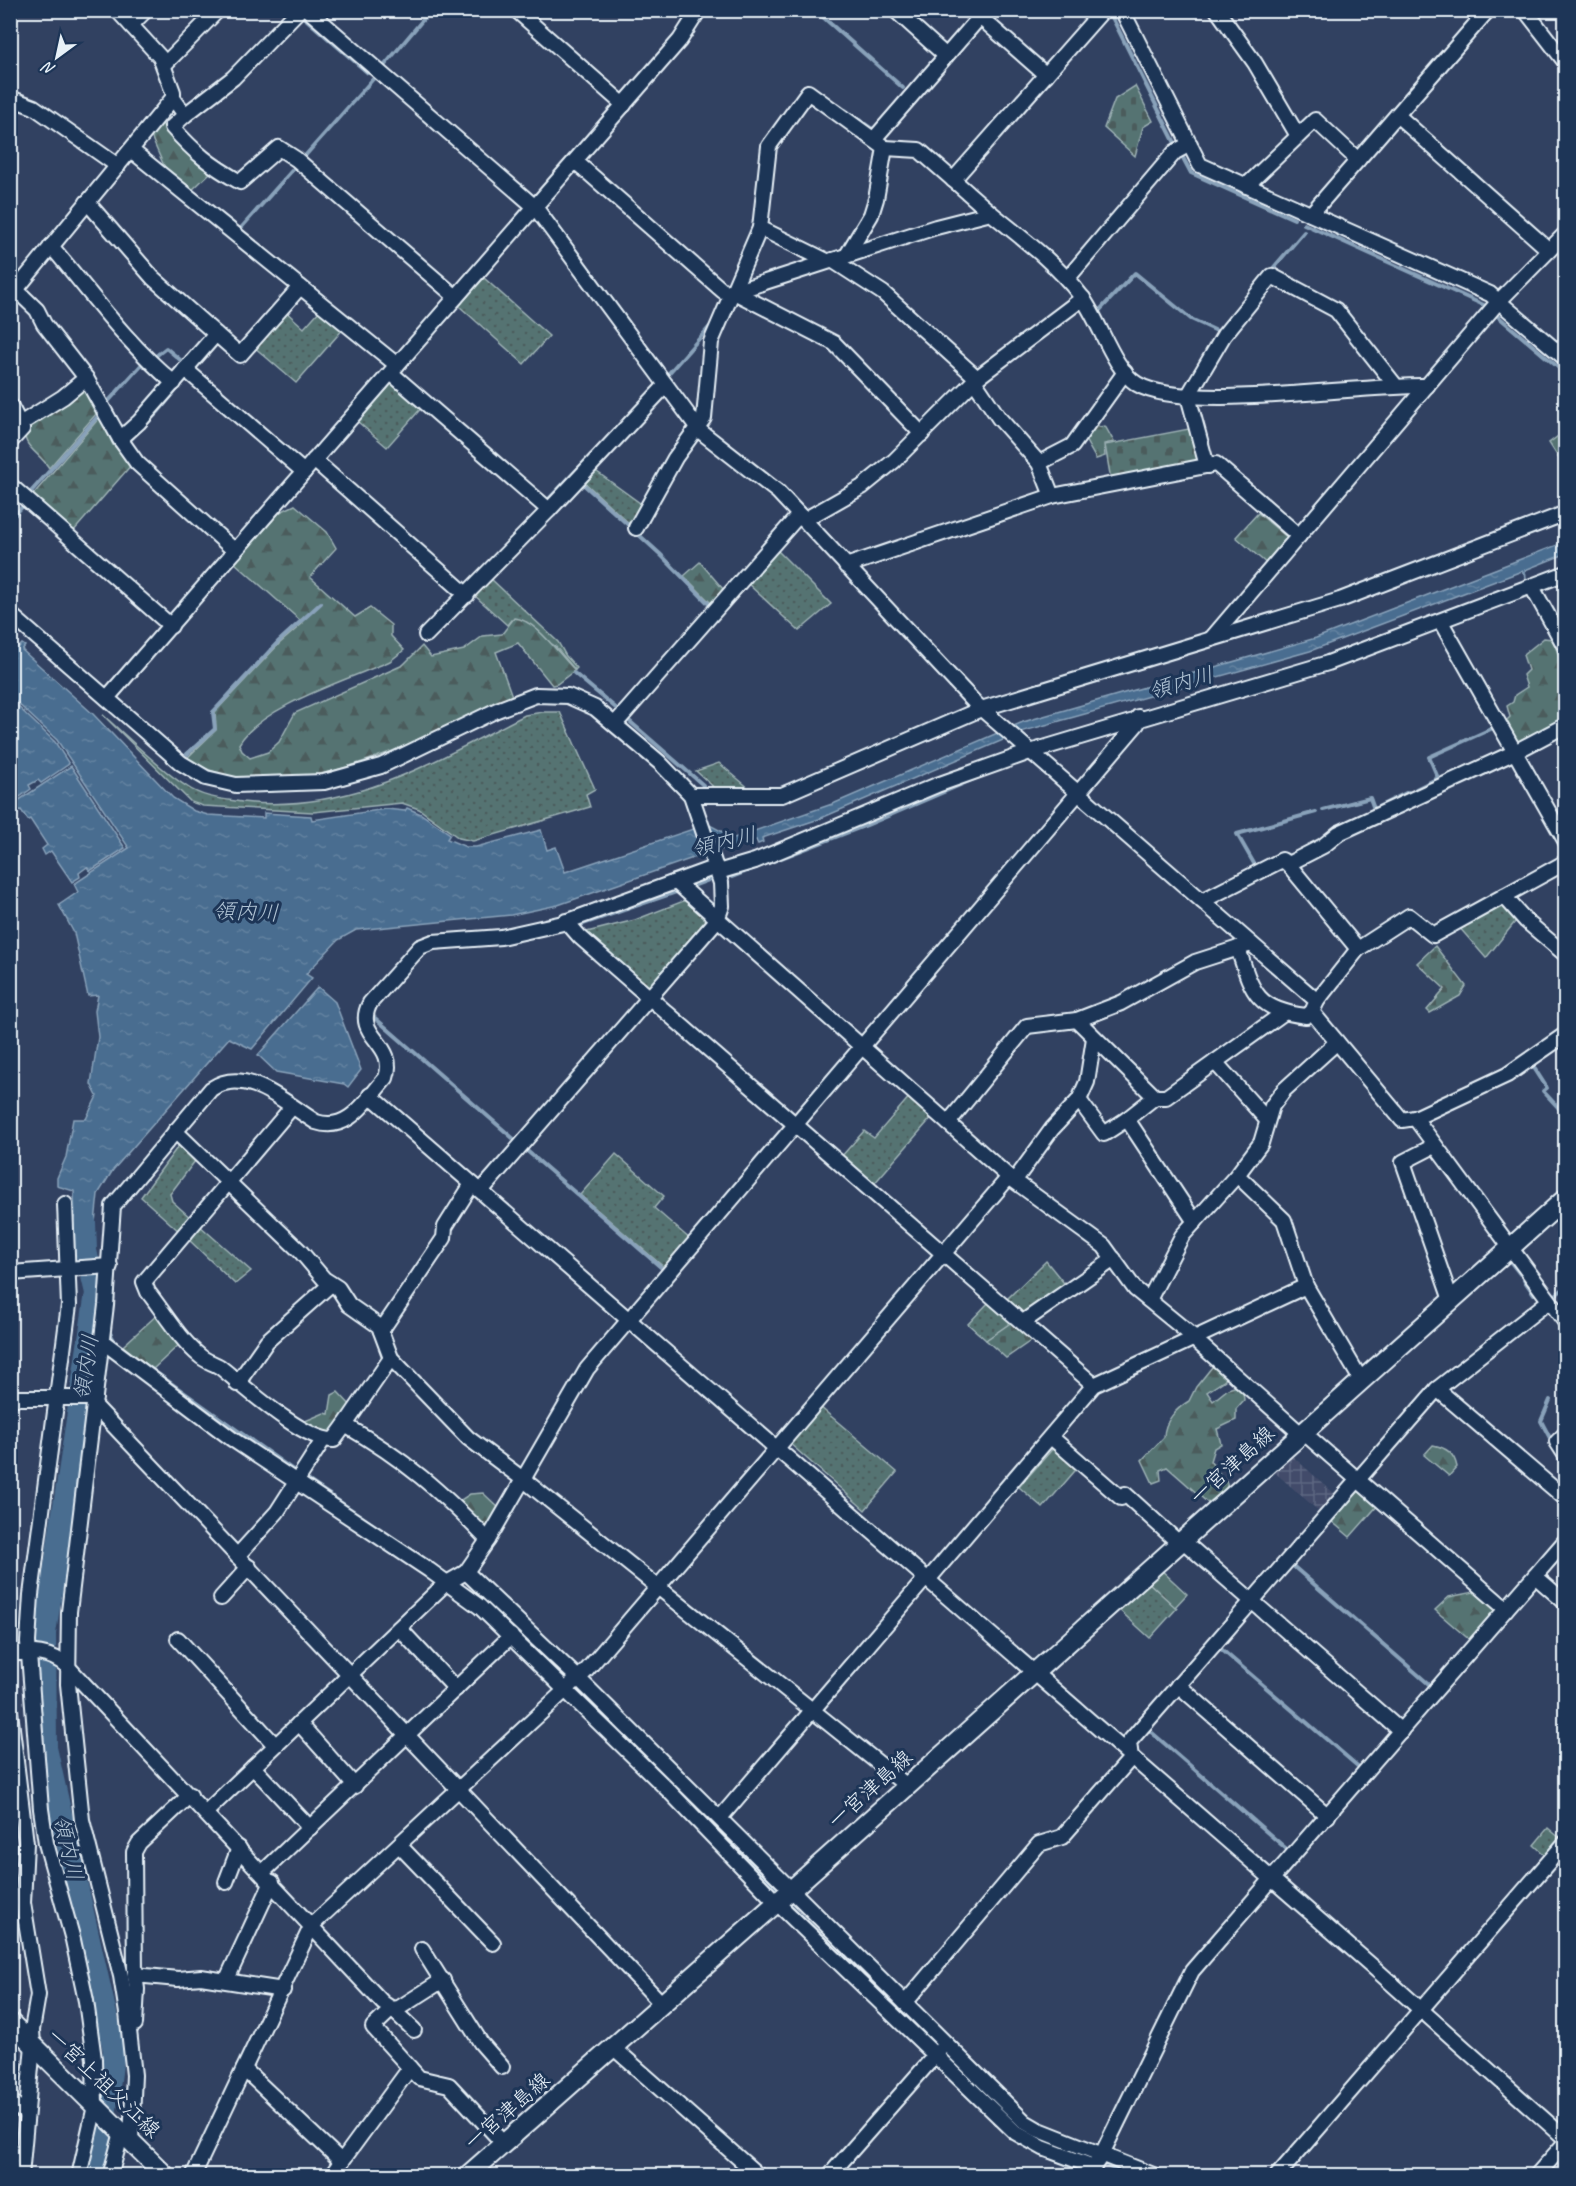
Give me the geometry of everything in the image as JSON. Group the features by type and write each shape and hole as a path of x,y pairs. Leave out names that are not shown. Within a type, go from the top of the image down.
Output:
{"main road":[{"name":"一宮津島線","path":"467,2175 663,2005 1566,1198"},
{"name":"一宮上祖父江線","path":"10,2022 166,2175"}],"street":[{"path":"117,10 164,65 173,98 186,115"},
{"path":"131,25 146,10"},
{"path":"164,65 218,10"},
{"path":"299,10 233,78 172,127 197,156 240,182 279,148 297,159 456,297"},
{"path":"308,10 535,207 697,427 778,492 986,713 1202,901 1245,946 1314,1007 1337,1042 1402,1119 1415,1118 1508,1075 1565,1033"},
{"path":"516,10 624,105"},
{"path":"107,698 681,40 699,10"},
{"path":"895,10 946,56"},
{"path":"953,180 1102,10"},
{"path":"1122,10 1200,165 1499,301 1566,358"},
{"path":"1217,10 1255,63 1298,136"},
{"path":"1311,214 1488,10"},
{"path":"1525,10 1566,63"},
{"path":"874,139 983,14 1046,75"},
{"path":"636,528 675,458 704,418 711,342 760,228 769,146 808,92 885,148 919,150 1067,279 1083,298 1125,372 1137,384 1188,396 1255,395 1395,385 1427,386"},
{"path":"10,98 34,107 118,166"},
{"path":"173,98 13,290 37,310 44,324 86,378 120,439 137,463 235,551"},
{"path":"1397,115 1548,250"},
{"path":"1246,186 1315,120 1358,160"},
{"path":"1067,279 1175,152 1190,144"},
{"path":"847,255 870,215 876,199 885,148"},
{"path":"131,150 300,286 549,510"},
{"path":"575,161 723,291 734,292 834,343 922,434"},
{"path":"87,202 153,278 240,355 300,286"},
{"path":"734,292 847,255 991,213"},
{"path":"760,228 830,261 883,293 976,380 999,417 1039,463 1052,496"},
{"path":"1211,639 1499,301 1566,233"},
{"path":"51,246 126,338 174,383"},
{"path":"1207,466 1188,396 1224,335 1272,276 1336,310 1395,385"},
{"path":"615,724 801,518 862,488 922,434 976,380 1083,298"},
{"path":"120,439 174,383 216,334"},
{"path":"185,369 304,472"},
{"path":"1039,463 1072,446 1125,372"},
{"path":"20,424 63,397 86,378"},
{"path":"426,635 549,510 666,385"},
{"path":"10,405 22,429 10,442"},
{"path":"314,460 467,595"},
{"path":"846,566 1052,496 1216,464 1299,536"},
{"path":"10,485 171,626"},
{"path":"691,795 782,795 986,713 1211,639 1340,600 1566,513"},
{"path":"132,2057 121,1976 82,1820 62,1662 91,1401 102,1341 104,1266 112,1206 211,1089 225,1080 249,1082 315,1122 336,1125 345,1122 386,1078 389,1060 380,1044 369,1033 365,1013 370,1003 420,947 433,942 501,937 566,921 676,882 715,864 755,861 1027,749 1328,663 1566,573"},
{"path":"1532,587 1566,648"},
{"path":"10,614 181,763 206,778 236,785 324,782 381,766 497,710 536,695 553,693 581,700 595,708 659,762 691,795 721,883 722,906 717,920 651,998 476,1188 445,1227 444,1238 409,1293 381,1331"},
{"path":"1441,622 1513,753 1566,842"},
{"path":"206,1812 445,1584 466,1572 524,1480 587,1369 1137,724 1138,717"},
{"path":"1288,864 1323,846 1339,833 1513,753 1566,725"},
{"path":"1202,901 1282,860 1288,864 1358,949"},
{"path":"1245,946 1251,989 1282,1014 1306,1016 1358,949 1409,916 1433,935 1566,862"},
{"path":"676,882 861,1048 1012,1179 1104,1246 1135,1289 1506,1609"},
{"path":"1504,896 1526,921 1566,955"},
{"path":"566,921 651,998 1095,1385"},
{"path":"948,1123 1027,1026 1077,1020 1121,1004 1195,962 1245,946"},
{"path":"1079,1100 1104,1134 1128,1119 1155,1097 1166,1097 1282,1014"},
{"path":"1077,1020 1155,1097"},
{"path":"193,2175 312,1925 578,1678 1079,1100 1087,1082 1094,1038"},
{"path":"1149,1300 1158,1287 1177,1244 1237,1175 1261,1143 1272,1106 1284,1090 1337,1042"},
{"path":"1215,1062 1267,1120"},
{"path":"370,1095 1420,2010 1566,2141 1536,2175"},
{"path":"292,1107 230,1184 144,1282 148,1292 200,1357 219,1366 237,1384 323,1440 334,1440 391,1358"},
{"path":"1415,1118 1566,1323"},
{"path":"1128,1119 1195,1222"},
{"path":"175,1131 331,1284 338,1288 349,1305 379,1326 391,1358 468,1438 524,1480 907,1786"},
{"path":"1434,1146 1402,1162 1451,1300"},
{"path":"1237,1175 1284,1220 1306,1286 1362,1380"},
{"path":"65,1204 69,1305 31,1595 30,1652 46,1843 73,1940 86,2001 94,2059 97,2108 79,2175"},
{"path":"1023,1322 1114,1259"},
{"path":"10,1273 104,1266"},
{"path":"237,1384 267,1341 331,1284"},
{"path":"720,1818 1095,1385 1306,1286"},
{"path":"905,2003 1039,1844 1062,1837 1131,1758 1129,1742 1437,1389 1549,1301"},
{"path":"102,1341 232,1438 429,1570 445,1584 480,1607 668,1790 783,1897 905,2003 1026,2122 1094,2166"},
{"path":"1437,1389 1566,1499"},
{"path":"10,1398 58,1397 91,1401 663,2005"},
{"path":"345,1425 413,1468 447,1497 488,1540"},
{"path":"1566,1433 1557,1442 1566,1456"},
{"path":"1051,1437 1121,1498 1125,1494 1401,1731"},
{"path":"237,1556 277,1512 323,1440"},
{"path":"1094,2166 1192,1971 1566,1540"},
{"path":"221,1599 249,1568"},
{"path":"466,1572 720,1818 783,1897 934,2056 1016,2133 1043,2148 1094,2166 1156,2175"},
{"path":"1535,1576 1566,1604"},
{"path":"399,1628 456,1689"},
{"path":"227,1980 268,1877 310,1828 511,1636"},
{"path":"178,1639 275,1745"},
{"path":"10,1654 30,1652 62,1662 190,1794 383,2003 414,2031"},
{"path":"1178,1685 1328,1816"},
{"path":"10,1712 26,1843 23,1903 38,1995 32,2030 33,2045 21,2175"},
{"path":"299,1723 355,1786"},
{"path":"253,1767 310,1828"},
{"path":"110,2175 124,2134 138,1989 135,1975 134,1852 139,1843 190,1794"},
{"path":"1277,2175 1566,1842"},
{"path":"399,1845 493,1943"},
{"path":"226,1882 239,1848"},
{"path":"422,1948 481,2043 502,2067"},
{"path":"135,1975 227,1980 283,1990"},
{"path":"443,1980 399,2008 392,2009 373,2027 419,2078 449,2085 504,2144"},
{"path":"829,2175 945,2044"},
{"path":"614,2048 759,2175"},
{"path":"244,2068 341,2162"},
{"path":"331,2175 410,2068"},
{"path":"10,2101 26,2114"}],"shaded area":[{"path":"1290,1454 1336,1495 1321,1513 1272,1470"}],"green space":[{"path":"1135,86 1153,121 1143,127 1135,156 1104,128 1115,99"},
{"path":"162,124 211,172 191,191 170,177 150,134 154,127"},
{"path":"484,278 549,336 524,364 459,306"},
{"path":"321,309 344,328 296,383 253,346 284,310 304,328"},
{"path":"395,380 424,405 387,447 358,422"},
{"path":"83,385 97,413 49,468 28,444 25,438 26,424"},
{"path":"100,417 113,445 120,451 123,449 133,463 72,533 31,497"},
{"path":"1094,421 1099,427 1105,426 1114,442 1104,444 1105,456 1096,459 1083,436"},
{"path":"1194,428 1203,460 1111,480 1105,445"},
{"path":"1565,431 1565,468 1549,443"},
{"path":"593,469 644,506 632,526 582,480"},
{"path":"295,505 327,532 336,548 310,577 355,617 370,608 391,625 391,636 404,650 390,661 307,695 266,718 250,730 239,744 242,751 250,758 268,752 279,742 295,713 403,665 422,646 431,657 464,650 483,636 502,634 514,618 522,620 539,631 575,670 557,684 552,685 518,643 496,652 512,696 395,750 351,766 307,776 265,780 224,775 187,758 216,730 215,712 279,644 303,623 235,563 280,512"},
{"path":"1258,513 1289,539 1268,565 1236,537"},
{"path":"776,549 831,604 799,631 747,583"},
{"path":"700,562 723,589 711,603 684,576"},
{"path":"489,577 558,642 566,656 577,668 575,670 555,646 511,620 507,625 473,594"},
{"path":"1544,638 1552,639 1565,667 1563,699 1565,717 1518,742 1505,722 1510,717 1507,706 1513,702 1515,695 1527,687 1523,675 1528,670 1523,655"},
{"path":"560,712 595,789 586,794 590,807 473,841 459,838 419,809 402,803 313,812 203,806 191,802 103,715 165,771 192,790 206,796 227,800 282,804 319,800 390,781 525,715"},
{"path":"719,763 750,789 718,791 696,771"},
{"path":"686,900 708,919 647,991 583,933 635,920"},
{"path":"1502,901 1519,917 1486,958 1458,926"},
{"path":"1435,946 1466,986 1460,996 1430,1013 1427,1010 1445,989 1417,963"},
{"path":"910,1096 933,1116 873,1185 841,1157 864,1131 874,1138"},
{"path":"182,1141 198,1157 170,1194 172,1201 192,1219 181,1233 141,1197"},
{"path":"616,1154 664,1196 654,1208 691,1240 666,1269 580,1195"},
{"path":"199,1225 251,1271 235,1284 187,1238"},
{"path":"1046,1261 1068,1288 1027,1317 1006,1300"},
{"path":"990,1301 1014,1321 986,1340 968,1324"},
{"path":"159,1313 182,1342 153,1369 123,1346"},
{"path":"1012,1322 1032,1340 1006,1358 986,1340"},
{"path":"1212,1367 1218,1367 1226,1376 1225,1380 1207,1392 1213,1401 1228,1389 1237,1386 1243,1392 1244,1400 1236,1409 1236,1420 1217,1429 1221,1444 1214,1448 1210,1461 1227,1483 1227,1489 1208,1503 1167,1467 1160,1470 1161,1480 1153,1483 1142,1460 1164,1437 1166,1426 1172,1416 1189,1401 1196,1387"},
{"path":"338,1392 353,1408 334,1436 325,1438 303,1422 324,1413 329,1414 332,1395"},
{"path":"820,1407 897,1472 865,1510 788,1442"},
{"path":"1056,1445 1080,1465 1043,1508 1019,1487"},
{"path":"1433,1445 1446,1450 1454,1458 1457,1467 1449,1476 1424,1455"},
{"path":"1359,1487 1379,1504 1350,1537 1330,1520"},
{"path":"483,1493 501,1510 490,1533 456,1503 470,1494"},
{"path":"1159,1568 1187,1594 1175,1607 1146,1580"},
{"path":"1146,1580 1177,1608 1150,1638 1116,1607"},
{"path":"1474,1592 1488,1599 1497,1612 1472,1642 1435,1610 1449,1597"},
{"path":"1548,1828 1561,1839 1546,1856 1534,1845"}],"water":[{"path":"1565,542 1565,554 1525,570 1526,578 1522,571 1310,651 1024,731 819,819 762,838 763,842 758,844 756,840 732,848 716,850 558,905 511,915 356,930 338,940 306,974 312,978 252,1049 229,1038 113,1170 98,1194 92,1251 81,1252 75,1225 74,1191 57,1186 57,1178 66,1157 73,1119 86,1119 97,1096 91,1084 98,1037 95,1011 98,995 88,996 74,933 59,905 78,892 74,884 129,848 57,740 11,697 10,640 19,647 22,644 25,646 22,650 93,714 173,798 194,811 208,815 264,818 264,813 311,816 312,820 386,809 405,811 407,808 421,814 450,834 447,839 466,847 476,847 541,830 547,850 556,847 565,872 708,824 734,838 835,803 1023,722 1316,638"},
{"path":"11,700 55,742 69,764 41,783 38,780 29,785 31,789 11,803"},
{"path":"71,766 125,848 90,871 87,867 79,873 80,877 72,882 51,851 45,855 42,849 47,845 30,819 28,820 21,810 15,813 10,806"},
{"path":"318,987 335,1002 361,1070 348,1087 344,1084 276,1072 258,1055"}],"waterway":[{"path":"384,66 431,10"},
{"path":"815,10 903,88"},
{"path":"1109,11 1176,145"},
{"path":"300,14 368,73"},
{"path":"304,157 373,79"},
{"path":"845,110 872,129 876,128"},
{"path":"1182,156 1191,173 1294,219"},
{"path":"241,228 296,166"},
{"path":"546,203 543,206 662,368"},
{"path":"1304,224 1486,306"},
{"path":"1269,273 1304,232"},
{"path":"1098,312 1135,273 1191,319 1219,332 1221,329"},
{"path":"1494,313 1566,374"},
{"path":"668,374 713,323"},
{"path":"152,359 166,348 184,363"},
{"path":"106,404 143,363"},
{"path":"128,442 178,388"},
{"path":"28,495 100,414"},
{"path":"546,502 591,455"},
{"path":"582,483 660,554 710,605"},
{"path":"794,500 808,513"},
{"path":"10,520 23,506"},
{"path":"813,520 831,539"},
{"path":"187,754 215,729 213,712 278,642 321,603"},
{"path":"574,673 617,709"},
{"path":"627,719 703,785"},
{"path":"1416,789 1438,778 1429,757 1493,728"},
{"path":"732,877 867,825 981,776"},
{"path":"1323,810 1370,798 1374,809 1408,792"},
{"path":"1256,867 1237,834 1316,812"},
{"path":"693,886 709,880"},
{"path":"577,926 676,892"},
{"path":"1281,962 1317,991"},
{"path":"375,1018 515,1140"},
{"path":"1531,1063 1547,1088 1543,1091 1566,1116"},
{"path":"526,1150 664,1270"},
{"name":"領内川","path":"85,1222 86,1251 96,1293 45,1633 46,1748 114,2050 102,2138 92,2176"},
{"path":"1509,1260 1520,1274"},
{"path":"1524,1280 1534,1294"},
{"path":"1554,1296 1566,1287"},
{"path":"110,1333 116,1344"},
{"path":"141,1362 297,1473"},
{"path":"1550,1400 1541,1421 1551,1440"},
{"path":"306,1479 436,1567"},
{"path":"1293,1566 1431,1686"},
{"path":"469,1591 488,1604 566,1679"},
{"path":"1221,1649 1361,1769"},
{"path":"821,1711 868,1656"},
{"path":"574,1688 626,1739"},
{"path":"1150,1731 1290,1852"},
{"path":"731,1816 773,1766"},
{"path":"701,1815 775,1888"},
{"path":"787,1902 870,1983"},
{"path":"998,2106 1028,2133"},
{"path":"1037,2138 1062,2146"},
{"path":"1074,2151 1092,2159"},
{"path":"1101,2163 1128,2176"}]}
